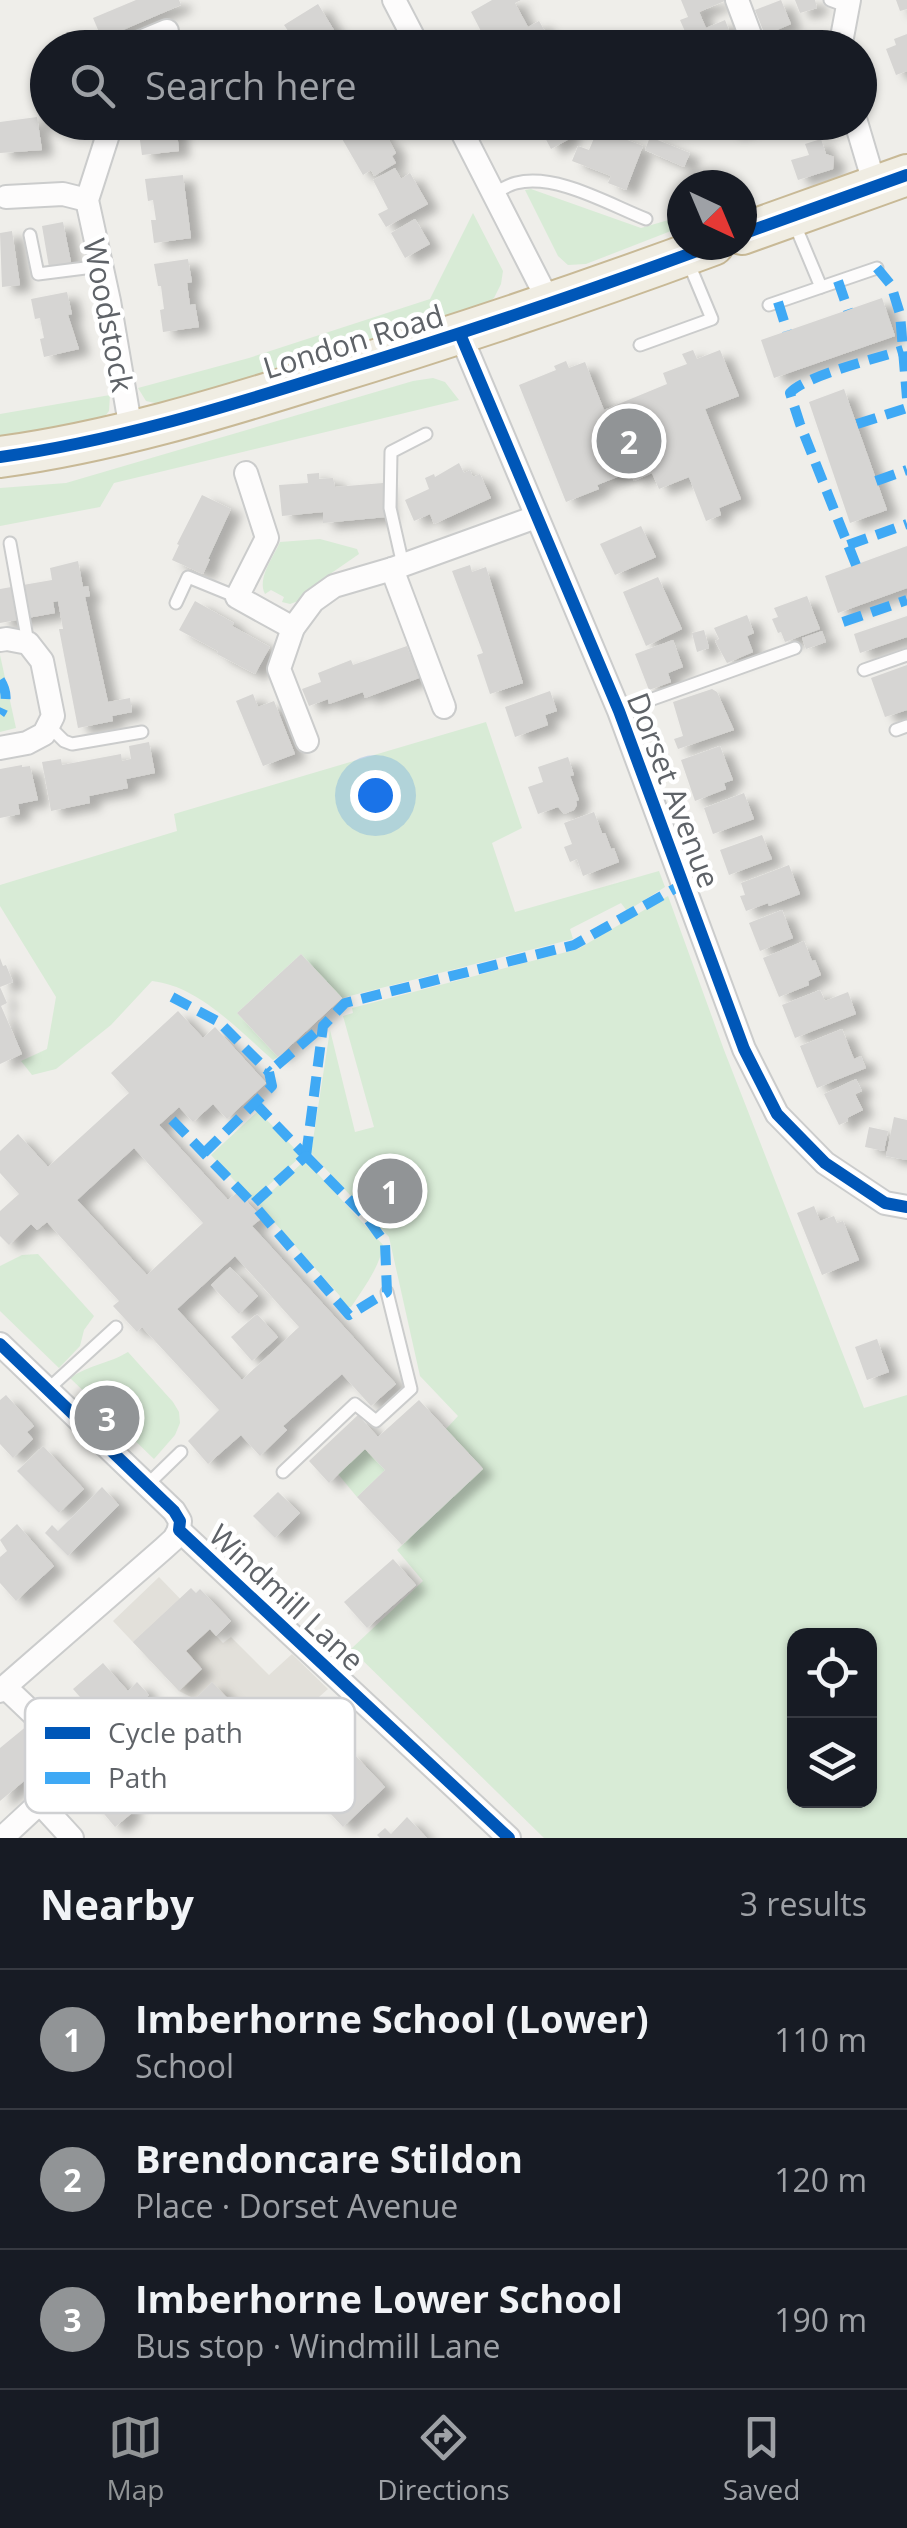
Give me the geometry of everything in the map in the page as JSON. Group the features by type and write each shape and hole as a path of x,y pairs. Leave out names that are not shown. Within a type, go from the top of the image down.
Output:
{"highway":[{"path":"757,228 891,180"},
{"name":"London Road","path":"0,457 131,430 258,396 460,334 671,260"}],"street":[{"path":"394,0 410,30"},
{"path":"736,0 748,30"},
{"path":"840,30 841,2"},
{"name":"Woodstock","path":"106,140 86,200 131,430"},
{"path":"466,140 550,304"},
{"path":"867,140 891,180"},
{"name":"Woodstock","path":"6,197 64,194 86,200"},
{"name":"Dorset Avenue","path":"460,334 619,711 744,1049 777,1114 826,1163 885,1202 907,1208"},
{"path":"246,473 267,538 237,597 292,628"},
{"path":"306,740 279,668 292,628 314,601 334,586 536,517"},
{"path":"398,567 444,707"},
{"path":"0,640 28,643 42,661 53,716 44,734 26,743 0,748"},
{"name":"Windmill Lane","path":"0,1344 174,1511 180,1521 179,1530 509,1838"},
{"path":"25,1709 2,1689 164,1548 179,1530"},
{"path":"2,1838 27,1813"},
{"path":"48,1813 72,1838"}],"lane":[{"path":"494,193 524,182 558,183 646,218"},
{"path":"791,216 822,287"},
{"path":"30,235 38,274 101,266"},
{"path":"640,345 712,319 701,260"},
{"path":"768,305 877,268"},
{"path":"398,567 390,508 391,452 426,434"},
{"path":"10,543 28,643"},
{"path":"176,603 188,577 237,597"},
{"path":"619,711 795,648"},
{"path":"864,670 907,654"},
{"path":"48,725 72,744 142,732"},
{"path":"283,1472 355,1404 376,1422 411,1389 387,1292"},
{"path":"48,1390 116,1327"},
{"path":"147,1485 181,1452"}],"shaded area":[{"path":"159,1577 223,1643 231,1637 269,1675 292,1654 328,1689 318,1698 193,1698 179,1691 113,1621"}],"green space":[{"path":"525,190 641,228 667,220 667,233 586,264 568,265 558,256"},
{"path":"473,213 503,271 494,298 483,306 164,405 146,401 138,388 249,358 430,299"},
{"path":"433,378 445,382 459,400 114,483 100,507 0,526 0,488 66,483"},
{"path":"110,395 109,411 101,421 0,441 0,414"},
{"path":"320,539 357,549 359,554 317,583 301,600 290,604 282,602 284,597 271,590 265,594 264,575 280,542"},
{"path":"0,655 16,728 0,732"},
{"path":"486,722 522,828 492,843 515,912 659,871 665,887 627,911 621,903 570,929 573,939 342,998 301,954 237,1013 278,1057 273,1060 202,1000 152,981 111,1025 56,1069 32,1075 21,1061 47,1049 56,997 0,906 0,885 177,831 174,814"},
{"path":"668,896 864,1408 907,1395 907,1838 544,1838 351,1649 423,1581 397,1550 483,1468 446,1429 458,1416 420,1376 389,1237 311,1153 330,1030 355,1132 374,1127 343,1016 353,1013 352,1008 578,949"},
{"path":"258,1111 298,1152 298,1159 252,1200 211,1155"},
{"path":"302,1163 308,1163 383,1245 375,1270 351,1307 346,1307 258,1204"},
{"path":"38,1254 94,1316 84,1330 80,1346 59,1368 0,1311 0,1266 22,1255"},
{"path":"128,1352 179,1412 175,1435 154,1459 70,1378"},
{"path":"365,1449 385,1470 357,1497 338,1474"}],"building":[{"path":"136,0 179,0 181,5 123,30 98,30 93,18"},
{"path":"492,0 521,0 515,3 528,27 539,21 544,30 480,30 471,12"},
{"path":"681,0 727,0 699,12 706,28 725,20 729,30 684,30 680,20 688,17"},
{"path":"781,0 791,24 763,30 755,10"},
{"path":"795,0 815,0 817,8 800,13"},
{"path":"896,0 907,0 907,9 900,11"},
{"path":"318,4 334,30 287,30 284,25"},
{"path":"907,34 907,71 896,75 886,49 896,45 894,39"},
{"path":"30,118 30,140 40,140 42,150 0,153 0,122"},
{"path":"140,140 178,140 179,151 142,155"},
{"path":"343,140 389,140 396,163 374,176 371,170 363,175"},
{"path":"546,140 567,140 551,149"},
{"path":"593,140 627,140 643,146 626,190 608,183 611,176 572,161 578,146 589,150"},
{"path":"649,140 658,140 690,153 684,167 645,150"},
{"path":"821,140 826,154 834,157 833,169 798,180 791,160 809,155 805,144"},
{"path":"395,168 401,179 410,173 428,204 386,227 378,214 388,209 373,180"},
{"path":"183,175 191,238 154,243 151,220 156,220 145,179"},
{"path":"415,219 430,244 405,258 391,233"},
{"path":"63,222 71,262 49,267 42,226"},
{"path":"12,231 20,285 2,287 0,233"},
{"path":"188,259 190,305 195,304 199,327 163,332 161,286 154,264"},
{"path":"67,292 72,314 68,315 79,349 44,357 40,318 35,319 31,299"},
{"path":"882,298 895,336 774,378 761,340"},
{"path":"693,350 697,359 720,350 739,396 705,409 741,499 719,508 721,515 706,521 689,477 659,489 652,473 634,481 630,472 566,502 519,385 556,370 554,366 566,361 569,368 585,362 604,410 667,384 663,373 687,364 682,354"},
{"path":"844,389 887,510 850,523 809,402"},
{"path":"459,463 464,473 470,470 473,477 480,474 491,498 434,524 430,514 414,521 405,500 429,489 425,478 434,474 435,477"},
{"path":"319,473 319,479 333,478 335,487 383,483 386,517 323,523 323,512 282,516 279,485 308,483 307,474"},
{"path":"202,495 231,509 203,574 172,560"},
{"path":"641,526 656,557 615,575 600,544"},
{"path":"907,546 907,588 838,613 825,576"},
{"path":"78,561 83,587 88,586 90,596 85,597 108,702 130,698 132,712 112,716 113,721 78,728 59,629 63,629 58,601 53,602 55,613 0,623 0,589 52,580 50,568"},
{"path":"470,565 472,572 486,567 523,683 490,694 477,655 483,653 452,571"},
{"path":"658,577 682,629 646,646 623,592"},
{"path":"807,596 820,629 785,642 772,619 778,617 774,608"},
{"path":"195,601 270,647 255,674 179,630"},
{"path":"747,615 754,633 747,636 753,652 727,663 715,641 719,639 714,628"},
{"path":"907,616 907,637 860,653 854,634"},
{"path":"704,630 709,648 697,652 692,633"},
{"path":"822,631 826,642 806,649 802,638"},
{"path":"673,640 683,667 668,673 671,682 649,690 635,654"},
{"path":"407,646 419,678 365,698 363,692 329,704 328,699 309,706 302,689 321,682 318,673"},
{"path":"907,665 907,710 885,717 871,678"},
{"path":"712,689 734,730 678,749 674,739 683,736 673,702"},
{"path":"550,691 557,711 545,715 548,725 515,737 505,707"},
{"path":"253,694 258,707 274,701 295,754 263,766 236,701"},
{"path":"149,742 155,773 126,779 128,788 89,796 90,803 51,811 42,762 61,759 62,765 121,754 122,761 131,759 129,746"},
{"path":"720,746 733,780 724,783 726,789 695,801 681,760"},
{"path":"568,757 577,805 564,814 558,807 538,814 528,787 543,782 538,767"},
{"path":"30,766 38,800 18,804 20,814 0,818 0,769"},
{"path":"744,793 754,819 713,834 704,808"},
{"path":"594,812 619,862 583,876 577,859 570,862 564,847 572,844 564,823"},
{"path":"762,835 772,859 729,875 720,850"},
{"path":"789,865 800,894 746,911 740,896 745,895 741,883"},
{"path":"782,910 793,938 760,951 749,923"},
{"path":"804,941 821,975 808,981 809,985 779,997 763,958"},
{"path":"301,954 342,998 278,1057 237,1013"},
{"path":"0,958 13,982 0,987"},
{"path":"0,987 7,1003 1,1006 22,1054 0,1064"},
{"path":"820,990 825,1001 848,992 856,1014 795,1038 782,1005"},
{"path":"178,1011 203,1038 215,1027 266,1083 227,1119 213,1104 193,1122 179,1107 159,1125 228,1200 238,1192 262,1218 252,1226 396,1384 371,1406 342,1374 283,1426 287,1430 260,1456 241,1435 208,1464 188,1441 219,1410 142,1327 137,1332 113,1306 119,1301 47,1222 37,1230 31,1224 9,1245 0,1236 0,1211 19,1194 0,1173 0,1151 18,1134 48,1167 129,1093 111,1073","holes":["134,1148 203,1223 147,1275 77,1200","235,1256 299,1327 242,1380 177,1309"]},
{"path":"842,1029 854,1059 861,1056 866,1068 817,1088 800,1046"},
{"path":"856,1079 862,1091 855,1094 863,1110 839,1125 824,1094"},
{"path":"894,1117 907,1120 907,1160 886,1156"},
{"path":"869,1127 888,1131 884,1151 865,1147"},
{"path":"814,1206 820,1221 834,1216 837,1223 843,1221 859,1260 822,1275 797,1213"},
{"path":"230,1267 258,1296 239,1314 211,1285"},
{"path":"257,1314 278,1337 252,1361 231,1337"},
{"path":"877,1339 889,1372 867,1380 855,1347"},
{"path":"6,1395 34,1426 27,1432 33,1439 13,1458 0,1444 0,1400"},
{"path":"419,1400 483,1469 402,1545 357,1497 385,1470 365,1449 329,1483 309,1461 358,1415 378,1437"},
{"path":"43,1446 84,1489 59,1513 17,1471"},
{"path":"102,1487 119,1505 68,1556 45,1533 52,1525 58,1531"},
{"path":"278,1492 300,1513 275,1538 253,1516"},
{"path":"17,1524 54,1566 16,1601 0,1583 0,1557 7,1551 0,1540"},
{"path":"393,1559 416,1585 367,1628 344,1602"},
{"path":"191,1588 196,1593 200,1589 231,1621 216,1636 210,1629 186,1651 202,1669 179,1691 133,1642"},
{"path":"103,1663 128,1691 137,1682 149,1695 81,1698 73,1689"},
{"path":"212,1682 227,1698 196,1698"},
{"path":"25,1727 25,1780 0,1801 0,1748"},
{"path":"355,1755 385,1787 343,1827 330,1813 355,1813"},
{"path":"103,1813 132,1813 115,1827"},
{"path":"407,1817 427,1838 377,1835 385,1828 391,1834"}],"marked path":[{"path":"877,268 891,285 900,314 907,398"},
{"path":"838,281 848,310"},
{"path":"778,302 787,331"},
{"path":"856,565 790,393 825,374 903,350"},
{"path":"857,424 907,408"},
{"path":"876,481 907,470"},
{"path":"848,545 907,524"},
{"path":"843,622 907,600"},
{"path":"0,680 6,697 0,714"},
{"path":"306,1156 323,1026 345,1003 574,945 683,884"},
{"path":"172,997 219,1022 269,1072"},
{"path":"204,1153 272,1086 269,1072 323,1026"},
{"path":"255,1103 306,1156"},
{"path":"172,1120 253,1204"},
{"path":"306,1156 367,1218 385,1243 387,1292 349,1315 253,1204 306,1156"}],"cycle path":[{"path":"757,229 907,175"},
{"path":"0,457 123,433 245,400 519,314 671,260"},
{"path":"460,334 619,711 744,1049 777,1114 825,1163 885,1203 907,1207"},
{"path":"0,1344 174,1511 180,1521 179,1530 509,1838"}],"place":[{"name":"Brendoncare Stildon","path":"629,441"},
{"name":"Imberhorne School (Lower)","path":"390,1191"},
{"name":"Imberhorne Lower School","path":"107,1418"}]}
